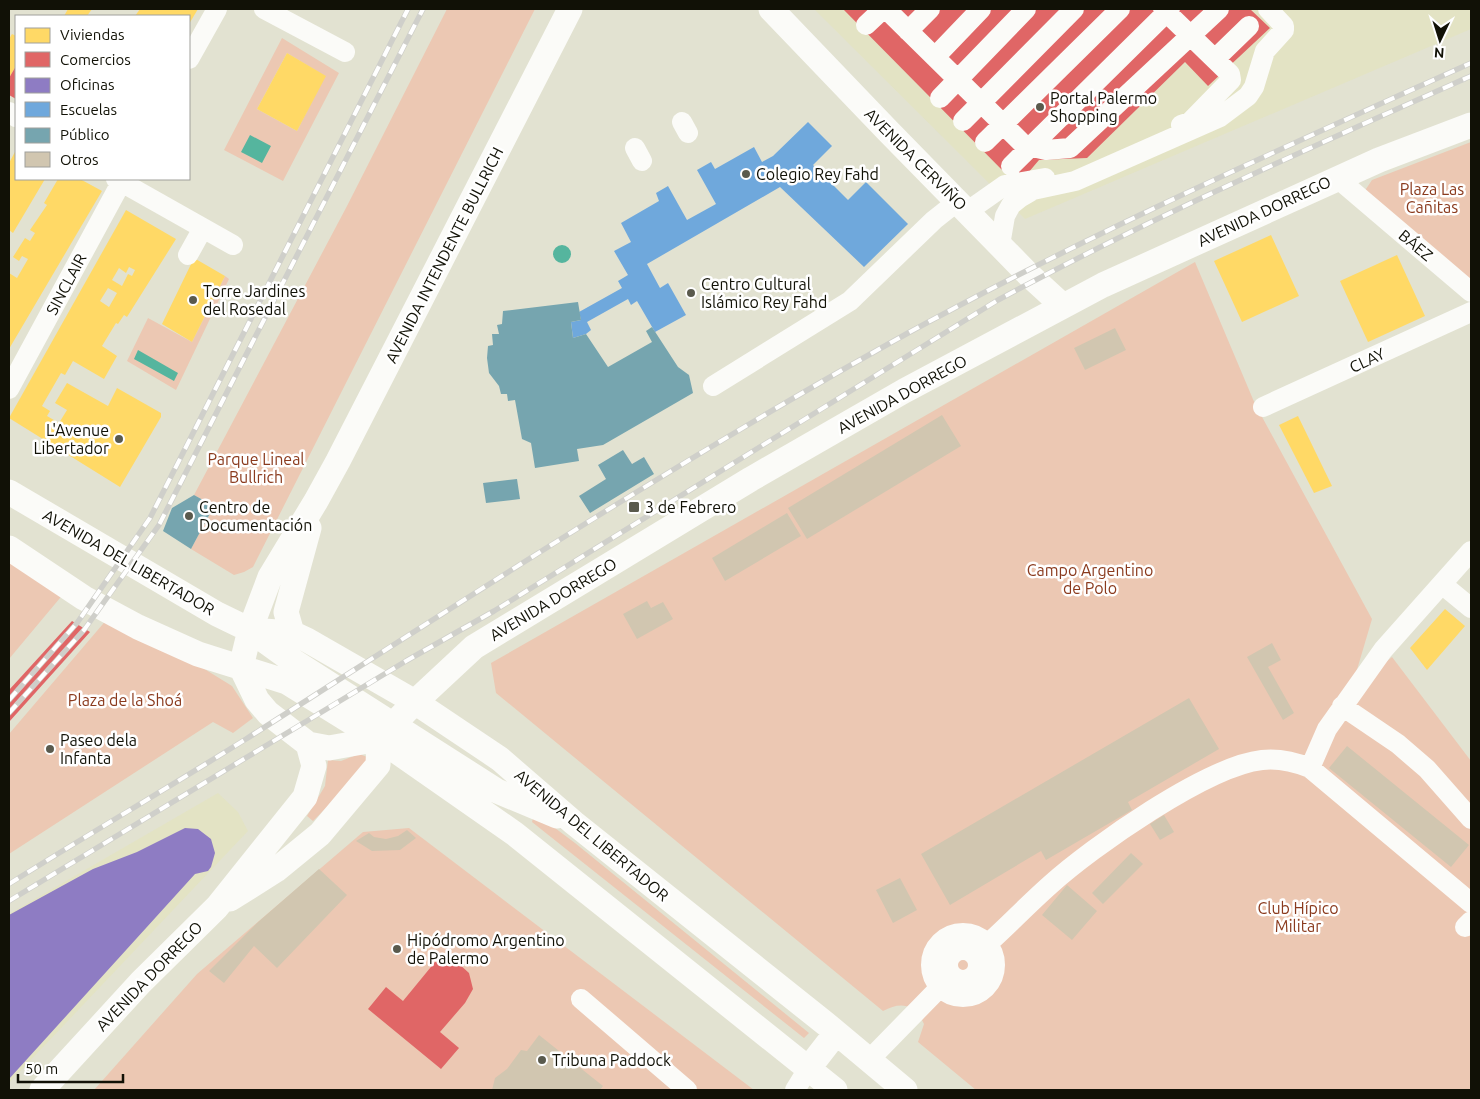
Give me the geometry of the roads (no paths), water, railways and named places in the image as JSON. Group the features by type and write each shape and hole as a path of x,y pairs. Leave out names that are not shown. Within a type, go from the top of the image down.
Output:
{"main road":[{"name":"AVENIDA INTENDENTE BULLRICH","path":"240,667 250,630 270,577 316,501 570,9"},
{"name":"AVENIDA CERVIÑO","path":"771,9 1028,274 1063,306"},
{"name":"AVENIDA DORREGO","path":"217,907 276,870 320,834 378,765 387,732 415,702 474,648 751,479 1013,332 1103,285 1337,178 1471,125"},
{"path":"1028,274 1061,285 1103,285"},
{"path":"1013,332 1024,322 1031,308 1032,285 1028,274"},
{"name":"AVENIDA DEL LIBERTADOR","path":"9,492 206,608 250,630 292,633 415,702 500,759 574,823 836,1033 900,1088"},
{"name":"AVENIDA INTENDENTE BULLRICH","path":"292,633 286,612 316,501"},
{"name":"AVENIDA DEL LIBERTADOR","path":"9,548 84,598 138,627 198,654 288,682 387,732 835,1090"},
{"path":"250,630 387,732 497,791 574,823"},
{"name":"AVENIDA DEL LIBERTADOR","path":"250,630 288,682"},
{"path":"240,667 256,700 268,713 308,744 329,748 387,732"},
{"name":"AVENIDA DORREGO","path":"42,1090 141,982 217,907 305,797 309,789 314,766 308,744"},
{"path":"808,1069 836,1033"}],"street":[{"path":"190,57 217,9"},
{"path":"264,9 345,52"},
{"path":"866,25 885,9 958,79 1039,162"},
{"path":"908,31 930,9"},
{"path":"935,57 981,9"},
{"path":"940,98 1026,9"},
{"path":"964,121 1074,9"},
{"path":"985,142 1120,9"},
{"path":"1039,162 1046,150 1070,148 1219,9"},
{"path":"1000,245 1005,216 1011,205 1020,197 1038,189 1075,181 1220,117 1240,104 1254,86 1265,51 1284,30 1284,26 1268,9"},
{"path":"713,386 850,301 934,220 1005,185 1017,174 1039,162 1190,122 1231,80 1230,74 1167,10 1039,162 1017,174"},
{"path":"1217,61 1250,26"},
{"name":"BÁEZ","path":"1337,178 1471,292"},
{"path":"120,180 233,244"},
{"name":"SINCLAIR","path":"9,390 120,180"},
{"path":"188,254 203,228"},
{"name":"CLAY","path":"1263,407 1471,312"},
{"path":"1310,768 1327,729 1383,650 1443,585 1471,551"},
{"path":"1443,585 1471,608"},
{"path":"1342,706 1398,744 1427,769 1471,819"},
{"path":"981,950 1050,884 1091,852 1136,821 1201,782 1261,760 1297,763 1310,768 1471,903"},
{"path":"960,933 980,938 981,950 995,963 990,982 979,983 974,995 962,997 950,994 946,981 934,979 932,959 947,948 960,933"},
{"path":"869,1060 946,981"},
{"path":"581,1000 687,1090"},
{"path":"795,1090 808,1069"}],"water":[{"path":"250,135 271,146 262,163 241,152"},
{"path":"562,245 568,248 571,254 568,260 562,263 556,260 553,254 556,248"},
{"path":"138,350 178,373 174,381 134,359"}],"railway":[{"path":"9,700 77,623 150,518 408,9"},
{"path":"9,713 84,630 159,525 423,9"},
{"path":"9,884 246,739 492,582 657,480 908,333 1116,226 1471,63"},
{"path":"9,901 406,661 494,611 998,300 1173,211 1471,76"}],"place":[{"name":"Portal Palermo Shopping","path":"1040,107"},
{"name":"Colegio Rey Fahd","path":"746,174"},
{"name":"Centro Cultural Islámico Rey Fahd","path":"691,293"},
{"name":"Torre Jardines del Rosedal","path":"193,300"},
{"name":"L'Avenue Libertador","path":"119,439"},
{"name":"3 de Febrero","path":"634,507"},
{"name":"Centro de Documentación","path":"189,516"},
{"name":"Paseo dela Infanta","path":"50,749"},
{"name":"Hipódromo Argentino de Palermo","path":"397,949"},
{"name":"Tribuna Paddock","path":"542,1060"}],"park label":[{"name":"Plaza Las Cañitas","path":"1432,198"},
{"name":"Parque Lineal Bullrich","path":"256,468"},
{"name":"Campo Argentino de Polo","path":"1090,579"},
{"name":"Plaza de la Shoá","path":"125,700"},
{"name":"Club Hípico Militar","path":"1298,917"}]}
